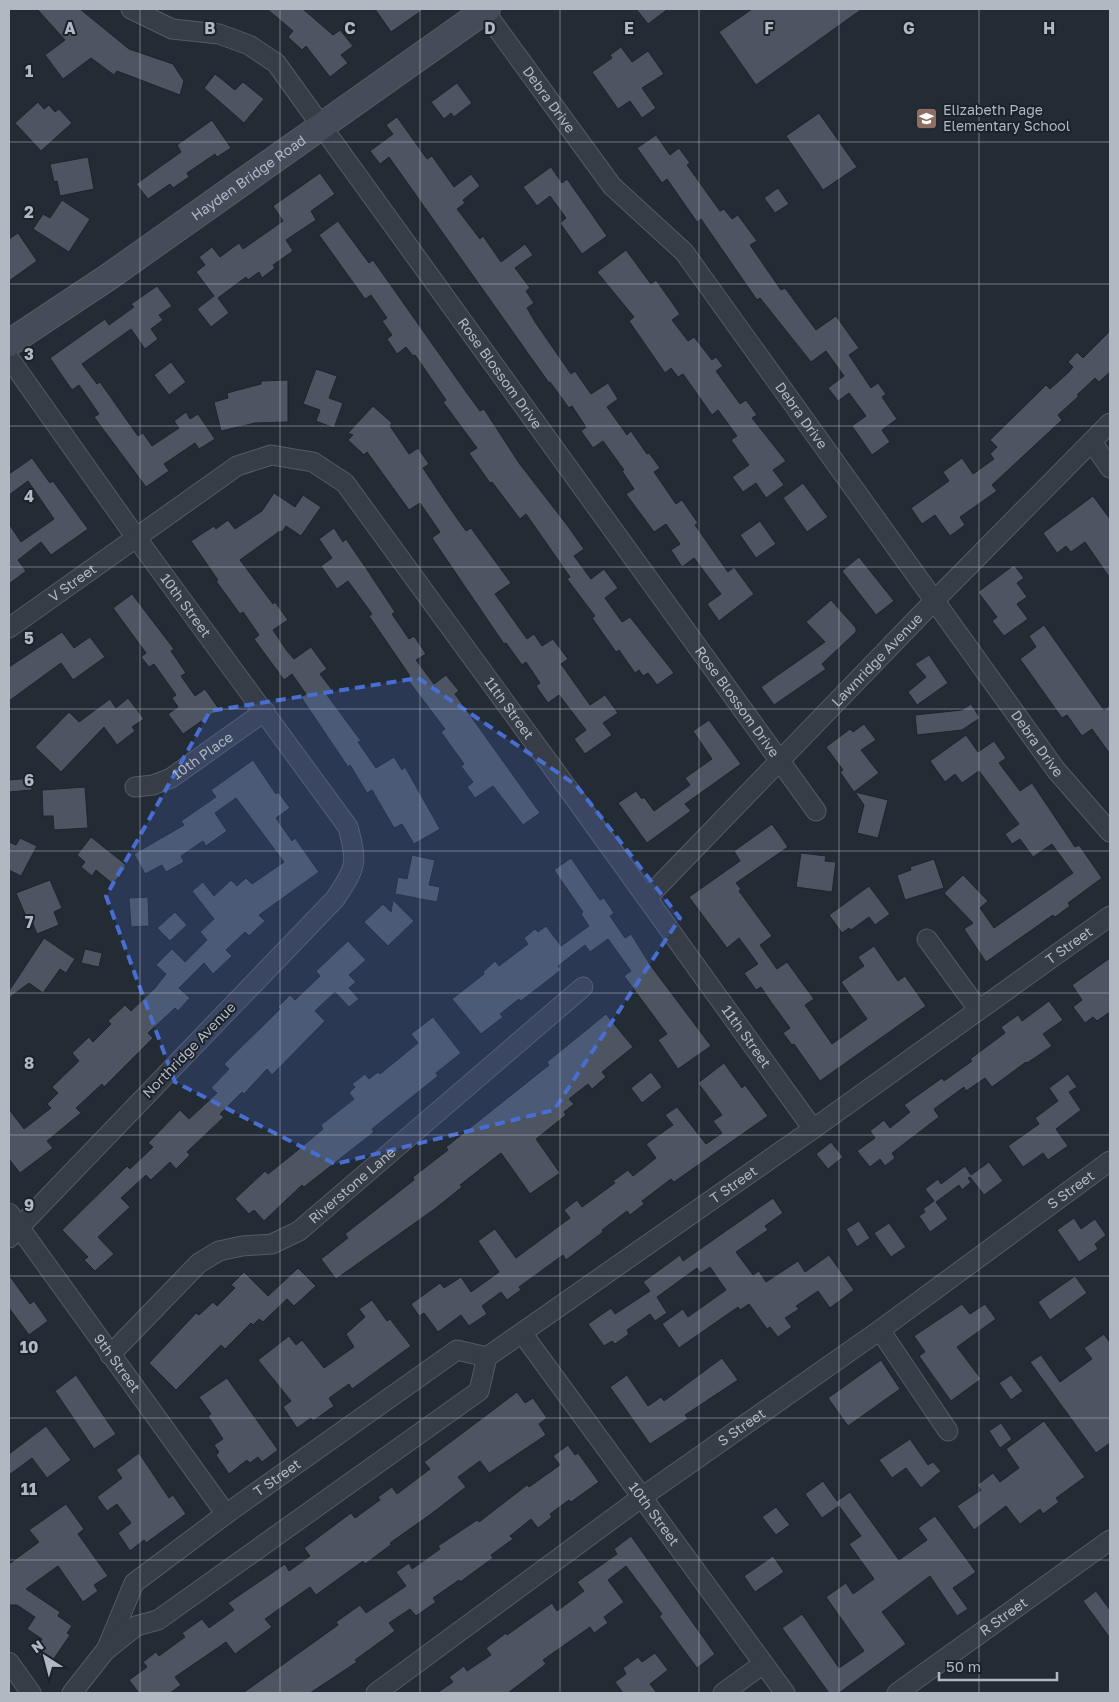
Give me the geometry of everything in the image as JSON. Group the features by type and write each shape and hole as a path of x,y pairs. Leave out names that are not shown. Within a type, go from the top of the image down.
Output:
{"street":[{"name":"Rose Blossom Drive","path":"131,9 172,29 220,34 249,45 276,63 816,811"},
{"name":"Hayden Bridge Road","path":"9,343 107,278 485,9"},
{"name":"Debra Drive","path":"485,9 612,186 684,252 1056,770 1110,832"},
{"name":"10th Street","path":"9,358 135,536 265,711 348,827 355,855"},
{"name":"Lawnridge Avenue","path":"647,898 935,600 1110,423"},
{"path":"1092,442 1110,468"},
{"name":"11th Street","path":"135,536 237,466 271,454 313,462 345,483 813,1129"},
{"name":"V Street","path":"9,628 135,536"},
{"name":"10th Place","path":"135,788 153,785 171,778 265,711"},
{"name":"Northridge Avenue","path":"12,1226 335,898 350,876 355,855"},
{"name":"T Street","path":"72,1693 105,1651 136,1626 158,1620 479,1392 487,1357 813,1129 1110,916"},
{"path":"927,939 978,1009"},
{"name":"Riverstone Lane","path":"110,1355 199,1263 219,1251 242,1246 272,1244 299,1231 583,987"},
{"name":"S Street","path":"376,1693 642,1497 880,1330 1110,1161"},
{"name":"9th Street","path":"12,1226 110,1355 226,1514"},
{"path":"880,1330 948,1430"},
{"name":"10th Street","path":"522,1333 785,1693"},
{"name":"T Street","path":"105,1651 134,1582 456,1350 487,1357"},
{"name":"R Street","path":"897,1693 1110,1540"},
{"path":"9,1662 31,1693"},
{"path":"723,1693 763,1664"}],"highlighted area":[{"path":"418,678 576,785 680,918 554,1110 335,1164 175,1082 106,896 210,711"}],"building":[{"path":"37,9 80,9 129,49 173,64 184,81 180,95 117,71 114,75 91,58 63,79 45,55 65,40"},
{"path":"267,9 303,9 333,35 340,30 353,46 341,55 348,63 330,77 306,46 302,50 288,37 293,31"},
{"path":"375,9 424,9 391,32"},
{"path":"636,9 668,9 648,24"},
{"path":"752,9 862,9 756,85 719,32"},
{"path":"621,47 632,62 648,51 664,74 642,88 656,108 642,118 630,101 618,109 592,72 612,58 610,55"},
{"path":"215,74 235,90 243,82 264,99 244,123 204,88"},
{"path":"457,83 472,103 454,117 451,113 444,119 431,102"},
{"path":"38,102 44,109 49,105 55,112 59,109 72,123 41,151 15,123"},
{"path":"819,113 857,167 823,190 786,136"},
{"path":"397,117 427,159 432,156 454,187 471,174 480,186 463,200 465,203 457,209 480,239 483,236 501,262 525,244 533,255 515,268 530,288 526,291 534,303 527,308 535,322 571,374 575,371 591,394 608,383 618,399 607,407 627,435 631,431 647,454 649,453 660,468 654,472 676,504 682,500 698,523 695,525 728,572 734,567 754,594 719,621 707,604 721,594 694,558 682,567 671,550 680,544 666,524 654,532 626,494 634,489 622,471 624,470 603,441 593,448 581,431 586,427 572,406 569,408 549,383 389,157 380,164 370,151 393,134 386,125"},
{"path":"212,120 231,148 217,157 215,154 187,173 189,177 173,188 170,184 148,199 136,184 181,152 177,145"},
{"path":"656,135 670,155 679,148 690,163 687,165 720,211 724,209 732,219 738,215 757,241 750,245 781,290 785,288 816,330 836,316 859,348 849,355 871,388 878,383 886,394 882,397 897,419 882,430 890,442 872,455 852,426 866,416 849,393 838,401 828,388 844,376 826,351 811,362 760,298 757,300 701,219 697,222 667,179 662,183 637,148"},
{"path":"88,157 94,189 60,196 57,181 54,182 50,164"},
{"path":"551,167 562,183 567,179 607,236 582,254 560,223 566,218 550,196 537,206 523,187"},
{"path":"320,173 335,194 311,211 316,220 286,240 293,251 273,265 275,268 262,278 259,272 248,280 246,277 218,298 229,313 211,327 197,309 214,296 196,272 205,265 199,257 212,247 220,257 239,243 243,249 283,221 273,206"},
{"path":"778,188 789,204 775,213 764,198"},
{"path":"62,200 90,219 69,252 33,229 43,214 50,218"},
{"path":"338,221 369,263 373,260 480,411 484,409 519,463 584,549 574,556 591,579 604,569 618,588 605,598 622,622 630,617 674,673 657,685 648,673 643,676 639,670 635,673 619,650 616,652 592,618 595,616 567,579 570,577 526,514 520,519 492,482 490,483 469,453 477,448 443,402 446,400 415,355 413,356 406,347 397,354 387,339 392,335 382,321 387,318 371,295 365,299 319,235"},
{"path":"18,233 37,261 9,281 9,239"},
{"path":"626,250 651,284 656,280 680,314 672,320 688,341 694,337 712,360 716,357 723,366 716,371 740,404 746,400 757,415 752,418 786,461 773,470 784,485 766,498 756,483 743,492 732,477 749,465 731,440 737,436 718,410 712,415 683,374 678,377 671,368 665,373 629,321 634,317 597,272"},
{"path":"157,286 172,306 159,315 163,320 151,329 158,339 145,349 131,329 82,364 97,384 100,382 138,436 143,433 152,446 179,428 174,421 186,412 190,419 198,414 215,439 199,449 195,443 164,464 169,471 146,487 94,417 99,414 79,385 72,390 50,358 105,319 109,325 134,307 131,304"},
{"path":"1110,331 1110,372 1099,382 1095,378 1058,415 1062,420 992,485 997,491 960,517 965,525 950,536 935,515 922,524 911,508 949,481 943,472 962,458 973,474 994,459 990,454 997,447 990,440 1046,385 1050,389 1069,372 1073,367 1068,362 1077,352 1083,358"},
{"path":"171,362 186,382 169,395 154,375"},
{"path":"316,369 337,376 329,398 343,403 334,428 316,421 320,410 303,404"},
{"path":"288,380 288,422 255,423 221,431 214,402 228,398 227,393 261,384 261,381"},
{"path":"373,406 392,423 390,426 409,454 418,448 429,464 423,468 447,504 466,531 471,528 511,583 495,594 527,639 534,634 542,646 553,639 568,659 561,664 590,705 605,695 618,713 603,723 612,735 585,754 574,739 586,730 559,695 548,703 536,686 540,683 526,662 522,665 506,643 504,644 432,538 440,532 420,503 409,510 367,452 364,455 348,440 353,435 348,433"},
{"path":"32,458 50,483 53,481 88,529 51,555 41,542 18,560 26,571 9,584 9,524 21,542 54,519 28,481 9,495 9,474"},
{"path":"803,483 828,517 807,532 783,498"},
{"path":"274,493 295,507 303,495 321,507 301,536 286,526 282,532 280,531 240,560 273,604 275,602 288,620 273,630 287,651 294,659 311,647 327,669 320,674 333,691 327,695 361,741 358,742 376,768 394,757 402,770 405,767 440,829 414,844 402,824 394,828 372,790 367,793 350,765 348,767 301,697 306,694 292,674 284,680 254,639 259,635 243,612 240,614 216,581 218,580 191,541 214,526 216,529 228,520 235,529 262,511"},
{"path":"1093,496 1110,519 1110,578 1085,542 1071,552 1066,546 1057,553 1043,533"},
{"path":"760,521 776,544 756,558 740,535"},
{"path":"334,528 343,542 346,539 366,568 395,612 392,614 409,639 414,636 426,654 416,660 434,684 446,675 459,691 455,694 540,813 523,825 493,786 475,798 467,787 473,782 461,766 464,764 441,732 445,729 407,679 410,676 369,616 372,614 348,581 337,589 321,566 332,558 319,539"},
{"path":"859,557 894,601 876,615 842,571"},
{"path":"1014,565 1024,578 1017,583 1027,597 1017,604 1028,619 1004,636 992,621 997,617 978,592"},
{"path":"132,594 174,649 171,651 186,673 181,676 195,696 205,689 219,709 183,734 168,714 178,707 172,698 176,695 154,664 149,667 141,657 146,653 113,608"},
{"path":"831,600 856,628 856,632 822,664 826,669 774,705 761,687 825,642 806,622"},
{"path":"1044,625 1104,710 1110,705 1110,754 1092,729 1082,736 1067,715 1062,718 1020,659 1036,647 1029,636"},
{"path":"62,632 74,648 90,637 105,657 73,680 61,663 9,701 9,667"},
{"path":"929,655 948,683 917,705 908,692 926,677 915,664"},
{"path":"128,698 144,719 132,727 135,731 117,745 104,727 61,772 35,747 69,712 79,722 110,699 116,708"},
{"path":"971,704 980,718 962,730 917,735 915,715 962,710"},
{"path":"709,720 741,764 685,804 691,811 647,843 618,803 636,791 642,799 644,797 654,811 690,785 685,778 712,759 693,731"},
{"path":"864,724 876,740 861,750 879,773 854,792 840,772 843,770 826,747 850,729 853,732"},
{"path":"966,735 978,752 994,741 1006,758 999,763 1020,791 1032,783 1075,847 1079,845 1102,878 1068,903 1070,906 1055,917 1053,915 986,962 964,929 973,923 944,893 963,875 988,901 980,908 994,928 1073,873 1052,844 1033,857 1020,839 1012,844 1005,834 1019,824 979,771 962,783 955,774 945,782 930,761"},
{"path":"253,760 276,794 278,792 290,808 276,818 292,841 295,838 319,872 259,915 265,921 249,936 245,932 226,950 232,956 213,974 204,963 179,988 190,998 178,1011 175,1008 148,1033 153,1038 104,1087 102,1084 76,1108 81,1113 47,1141 53,1148 20,1173 9,1159 9,1109 24,1129 51,1108 47,1104 58,1093 52,1087 79,1061 72,1053 89,1037 93,1042 111,1024 108,1021 125,1005 131,1011 155,988 166,974 156,965 172,949 185,962 207,940 200,932 214,919 192,891 203,882 214,896 231,880 237,886 246,878 252,884 284,862 236,798 215,813 227,831 206,846 203,841 181,856 184,862 166,872 162,865 145,874 134,854 184,825 181,821 216,797 211,790"},
{"path":"31,778 32,790 9,792 9,780"},
{"path":"85,787 88,828 54,830 53,816 43,816 42,790"},
{"path":"855,792 888,800 878,838 857,833 864,805"},
{"path":"772,824 788,847 736,883 741,889 739,891 772,936 760,945 777,969 787,962 814,999 805,1005 832,1044 867,1019 841,982 864,966 858,957 874,946 898,981 905,976 926,1006 820,1081 794,1044 792,1045 783,1033 790,1028 761,987 756,990 744,973 758,964 739,938 727,948 689,897 740,861 734,851"},
{"path":"91,837 125,864 125,869 113,884 96,870 92,876 81,867 85,862 77,855"},
{"path":"20,838 37,846 21,876 9,870 9,842 16,845"},
{"path":"801,853 826,856 825,861 836,862 832,892 796,887"},
{"path":"412,855 435,860 429,885 440,887 437,902 395,894 398,877 407,879"},
{"path":"571,858 600,900 604,898 614,913 610,916 625,938 631,934 651,966 711,1046 678,1069 658,1040 667,1034 624,976 631,971 608,939 590,952 585,945 558,966 561,970 521,1001 519,999 500,1014 503,1017 481,1034 452,999 484,974 483,972 495,961 499,966 528,944 524,938 535,929 538,932 546,926 561,946 589,926 581,914 583,912 554,870"},
{"path":"934,859 944,888 905,900 897,875 911,870 910,867"},
{"path":"50,880 62,908 54,912 59,925 37,934 31,919 28,921 16,893"},
{"path":"869,886 890,914 875,925 869,917 851,930 849,928 842,933 829,915"},
{"path":"148,897 149,926 131,927 129,898"},
{"path":"393,900 414,921 388,946 364,922 383,904 391,912"},
{"path":"175,912 187,925 170,941 157,928"},
{"path":"44,938 75,959 66,973 60,969 43,993 29,983 9,998 9,991"},
{"path":"348,941 366,960 349,975 356,982 349,988 359,999 349,1007 335,992 315,1011 325,1021 272,1075 267,1069 244,1094 242,1092 220,1114 224,1117 187,1152 190,1155 176,1169 170,1162 151,1180 146,1175 121,1198 130,1207 98,1237 114,1254 95,1271 84,1260 88,1257 62,1230 127,1166 130,1169 153,1147 148,1143 180,1110 189,1119 217,1093 211,1088 229,1069 224,1064 280,1009 278,1007 290,995 295,1000 320,976 316,971"},
{"path":"85,949 102,953 99,967 81,963"},
{"path":"1110,958 1110,1012 1097,1021 1093,1017 1085,1023 1073,1007 1082,1000 1072,985"},
{"path":"1049,1001 1063,1020 1043,1034 1052,1046 992,1087 985,1078 966,1091 964,1087 934,1109 939,1117 892,1153 895,1158 885,1166 880,1159 870,1167 857,1151 875,1138 870,1131 884,1120 890,1128 910,1112 904,1105 942,1078 944,1081 972,1061 970,1059 1005,1033 1001,1027 1018,1015 1022,1021"},
{"path":"606,1014 633,1047 602,1072 606,1077 592,1089 588,1084 569,1099 574,1104 564,1112 566,1115 536,1139 560,1173 530,1194 501,1153 460,1185 462,1187 436,1208 336,1279 321,1259 348,1238 345,1234 414,1180 413,1177 448,1150 446,1147 549,1065 547,1062"},
{"path":"433,1017 461,1053 436,1073 438,1076 372,1129 374,1132 304,1187 302,1185 264,1221 254,1210 249,1214 235,1199 265,1171 268,1174 323,1129 321,1125 354,1099 349,1093 355,1087 352,1084 365,1074 369,1079 378,1072 380,1074 418,1043 411,1034"},
{"path":"724,1063 742,1088 745,1085 768,1116 674,1182 671,1179 642,1201 644,1204 630,1215 627,1211 566,1260 563,1255 519,1287 521,1290 507,1300 501,1292 482,1306 487,1314 469,1326 461,1315 438,1332 424,1313 419,1316 411,1304 440,1283 444,1288 461,1277 471,1292 499,1272 478,1241 495,1229 516,1258 570,1218 564,1210 577,1200 582,1207 615,1183 613,1181 628,1170 633,1176 656,1158 646,1144 673,1125 665,1115 677,1107 706,1144 722,1133 713,1121 722,1115 698,1083"},
{"path":"651,1072 662,1087 642,1103 631,1088"},
{"path":"1068,1074 1077,1087 1069,1092 1081,1110 1056,1129 1068,1146 1048,1160 1043,1153 1023,1167 1008,1146 1039,1124 1035,1118 1058,1101 1049,1088"},
{"path":"831,1142 843,1157 828,1169 816,1154"},
{"path":"989,1162 1003,1181 984,1195 970,1177 968,1178 971,1182 962,1190 959,1185 936,1202 948,1219 930,1232 919,1216 925,1212 923,1209 934,1201 925,1189 938,1179 941,1184 965,1166 971,1175"},
{"path":"773,1198 783,1213 765,1226 768,1230 736,1252 753,1275 759,1271 766,1282 798,1261 805,1272 829,1255 854,1290 830,1308 818,1291 796,1306 799,1309 785,1318 792,1327 778,1337 770,1327 767,1329 749,1304 740,1310 738,1307 679,1348 662,1324 683,1309 688,1317 726,1290 710,1267 701,1273 697,1268 657,1297 667,1313 655,1321 650,1314 627,1330 629,1334 615,1344 612,1341 604,1346 588,1324 611,1308 615,1314 650,1291 643,1282 680,1255 683,1261"},
{"path":"1074,1218 1081,1229 1095,1219 1106,1235 1095,1244 1098,1249 1079,1262 1057,1230"},
{"path":"859,1221 870,1238 857,1247 846,1229"},
{"path":"889,1223 906,1247 891,1257 874,1233"},
{"path":"298,1268 316,1286 294,1306 287,1299 263,1322 259,1319 253,1325 251,1323 225,1349 221,1345 176,1390 149,1363 196,1313 199,1315 213,1302 217,1306 235,1288 231,1285 244,1272 268,1296"},
{"path":"9,1275 30,1304 34,1301 48,1321 29,1335 9,1308"},
{"path":"1075,1276 1087,1293 1050,1320 1038,1302"},
{"path":"372,1300 387,1321 390,1319 411,1346 352,1389 349,1384 329,1398 334,1406 313,1421 311,1418 297,1428 283,1407 291,1401 258,1360 289,1336 296,1345 302,1340 324,1368 354,1347 346,1334 365,1317 359,1309"},
{"path":"962,1304 970,1314 985,1304 996,1319 957,1347 981,1379 951,1401 919,1356 925,1352 914,1336"},
{"path":"1104,1334 1110,1343 1110,1443 1096,1453 1030,1362 1041,1355 1060,1382 1092,1359 1084,1348"},
{"path":"722,1358 738,1380 685,1415 688,1419 650,1444 610,1387 627,1375 648,1406 661,1397 664,1401"},
{"path":"881,1360 900,1389 848,1426 828,1398"},
{"path":"76,1375 116,1434 94,1449 55,1391"},
{"path":"1011,1375 1023,1391 1011,1400 999,1383"},
{"path":"227,1378 278,1450 262,1462 258,1457 250,1463 247,1460 229,1474 216,1455 219,1452 214,1445 223,1439 208,1416 211,1414 199,1397"},
{"path":"517,1392 525,1403 533,1398 547,1418 539,1424 546,1435 489,1473 480,1461 458,1477 466,1487 390,1543 392,1544 365,1564 363,1561 316,1595 310,1587 265,1619 272,1627 235,1654 226,1642 175,1677 181,1685 170,1693 139,1693 129,1680 147,1667 143,1662 156,1652 159,1656 185,1637 182,1633 202,1619 209,1628 234,1610 228,1603 285,1564 289,1571 310,1556 304,1548 351,1513 355,1518 380,1500 378,1497 392,1487 397,1494 430,1469 424,1462"},
{"path":"1044,1421 1085,1477 1056,1498 1059,1502 1043,1514 1040,1509 1020,1524 1006,1506 974,1530 957,1506 981,1490 977,1485 993,1473 1000,1482 1019,1468 1006,1449"},
{"path":"1001,1423 1012,1439 1000,1448 989,1431"},
{"path":"46,1426 71,1460 47,1478 32,1458 9,1475 9,1454"},
{"path":"910,1439 928,1465 933,1462 941,1471 921,1488 906,1468 892,1478 879,1460"},
{"path":"568,1445 575,1455 578,1453 599,1482 550,1514 552,1517 538,1528 531,1519 510,1536 513,1539 491,1555 493,1558 460,1582 459,1580 433,1598 436,1602 416,1616 410,1609 389,1623 395,1631 355,1660 357,1662 310,1693 243,1693 338,1625 336,1622 360,1605 366,1613 406,1586 396,1572 409,1563 412,1569 440,1549 438,1546 477,1520 479,1522 527,1485 529,1487 560,1465 553,1456"},
{"path":"139,1453 169,1498 173,1495 186,1514 146,1543 144,1540 130,1551 118,1533 131,1523 117,1504 107,1511 97,1497 122,1478 116,1470"},
{"path":"823,1481 837,1501 850,1492 899,1560 927,1540 918,1528 935,1516 976,1572 953,1588 968,1609 957,1616 930,1576 882,1612 906,1644 839,1693 829,1693 782,1628 802,1614 839,1668 864,1651 826,1597 846,1583 853,1594 874,1579 849,1544 861,1536 839,1506 822,1518 805,1494"},
{"path":"66,1504 84,1529 78,1534 108,1576 94,1585 98,1591 83,1602 58,1566 26,1589 60,1612 58,1616 72,1626 67,1633 70,1635 51,1663 34,1651 42,1639 27,1629 35,1617 17,1605 9,1605 9,1564 39,1542 29,1530"},
{"path":"776,1507 790,1525 776,1535 762,1517"},
{"path":"631,1536 715,1654 697,1668 659,1616 662,1614 626,1566 608,1580 624,1602 604,1617 608,1623 594,1633 590,1627 543,1660 546,1664 508,1693 437,1693 453,1682 449,1677 464,1666 467,1671 491,1655 486,1648 506,1633 507,1635 552,1603 557,1611 584,1591 577,1582 617,1554 614,1549"},
{"path":"773,1556 784,1572 755,1592 744,1576"},
{"path":"1096,1591 1110,1610 1110,1638 1083,1601"},
{"path":"655,1653 668,1670 650,1684 657,1693 623,1693 615,1682 626,1674 623,1668 638,1657 642,1662"}],"place":[{"name":"Elizabeth Page Elementary School","path":"927,118"}]}
